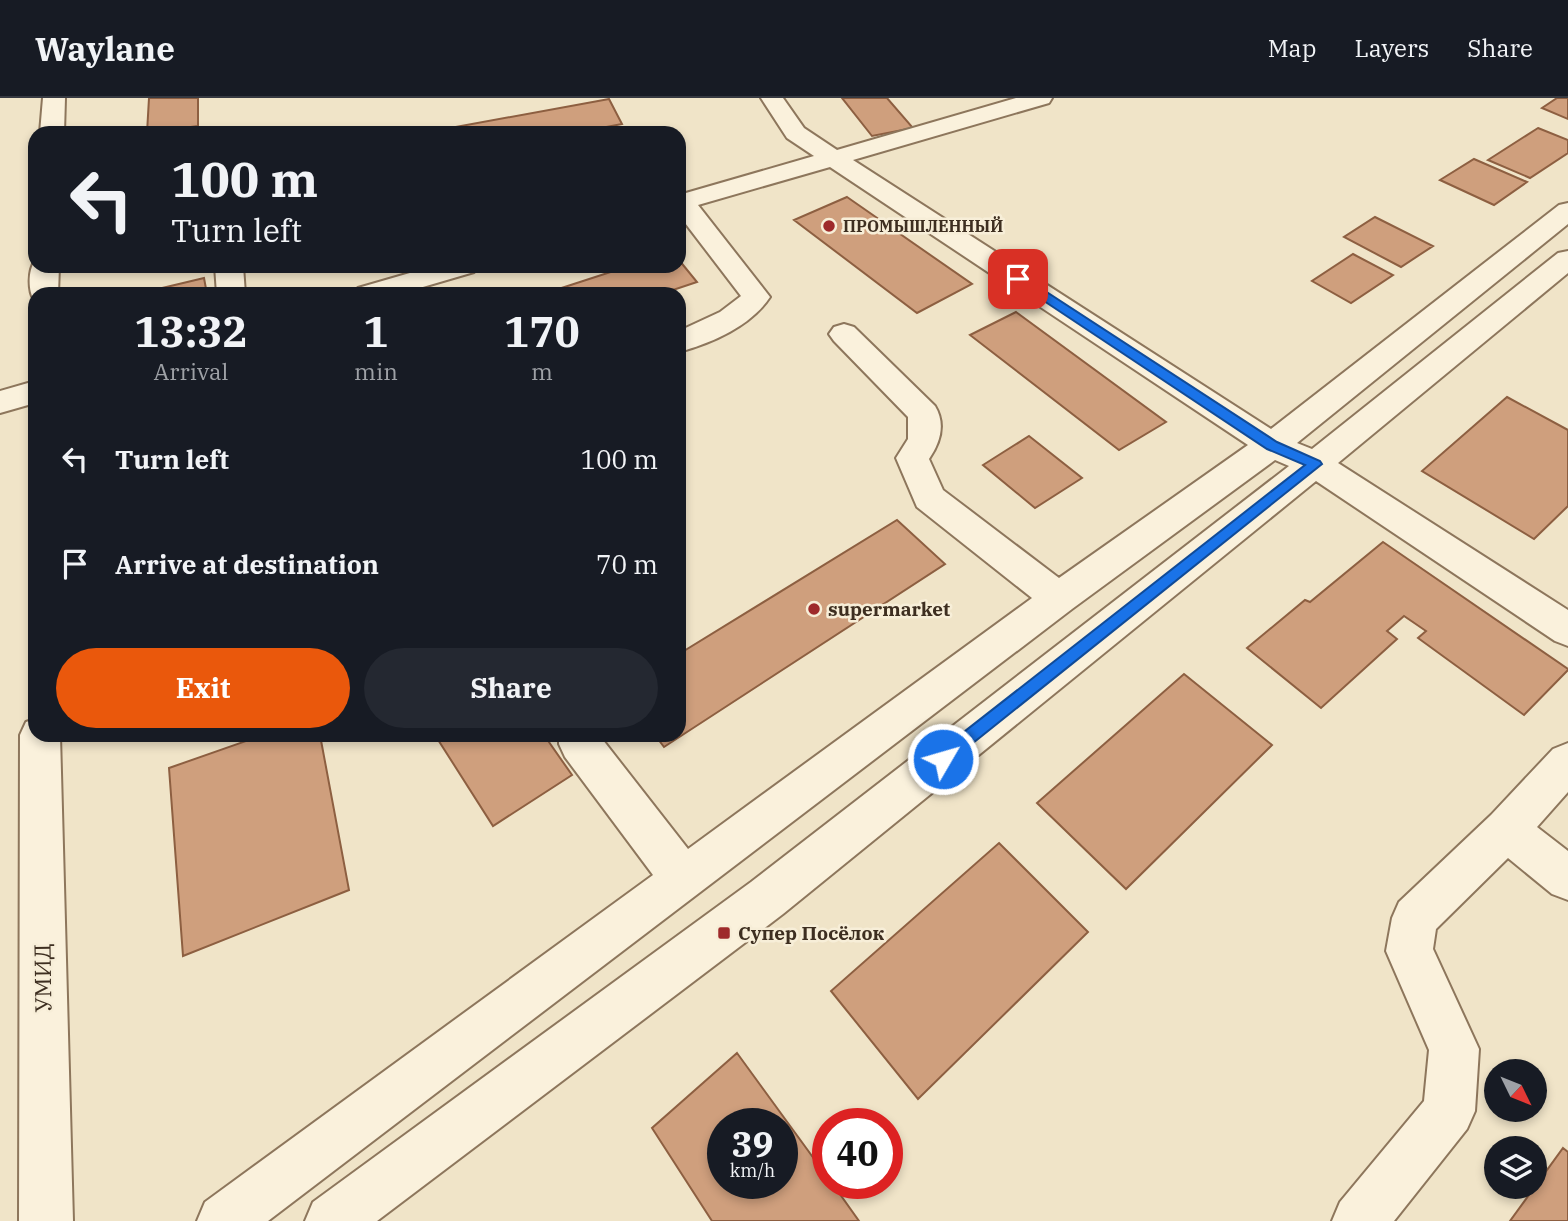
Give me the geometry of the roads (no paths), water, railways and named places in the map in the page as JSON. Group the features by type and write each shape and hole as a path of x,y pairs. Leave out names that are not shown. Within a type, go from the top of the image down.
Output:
{"street":[{"path":"52,126 54,98"},
{"path":"772,98 795,133 1272,445 1315,464 1568,630"},
{"path":"686,202 1041,98"},
{"path":"686,209 756,297 744,310 708,331 686,339"},
{"path":"224,1221 1059,598 1272,445 1568,211"},
{"path":"332,1221 767,898 1315,464 1568,259"},
{"path":"392,287 440,273"},
{"path":"844,334 924,414 924,441 912,458 929,498 1059,598"},
{"path":"0,402 28,393"},
{"name":"УМИД","path":"40,742 46,1221"},
{"path":"579,742 683,878"},
{"path":"1359,1221 1449,1111 1454,1049 1409,951 1415,918 1506,830 1568,762"},
{"path":"1506,830 1568,878"}],"place":[{"name":"ПРОМЫШЛЕННЫЙ","path":"829,226"},
{"name":"supermarket","path":"814,609"},
{"name":"Супер Посёлок","path":"724,933"}]}
